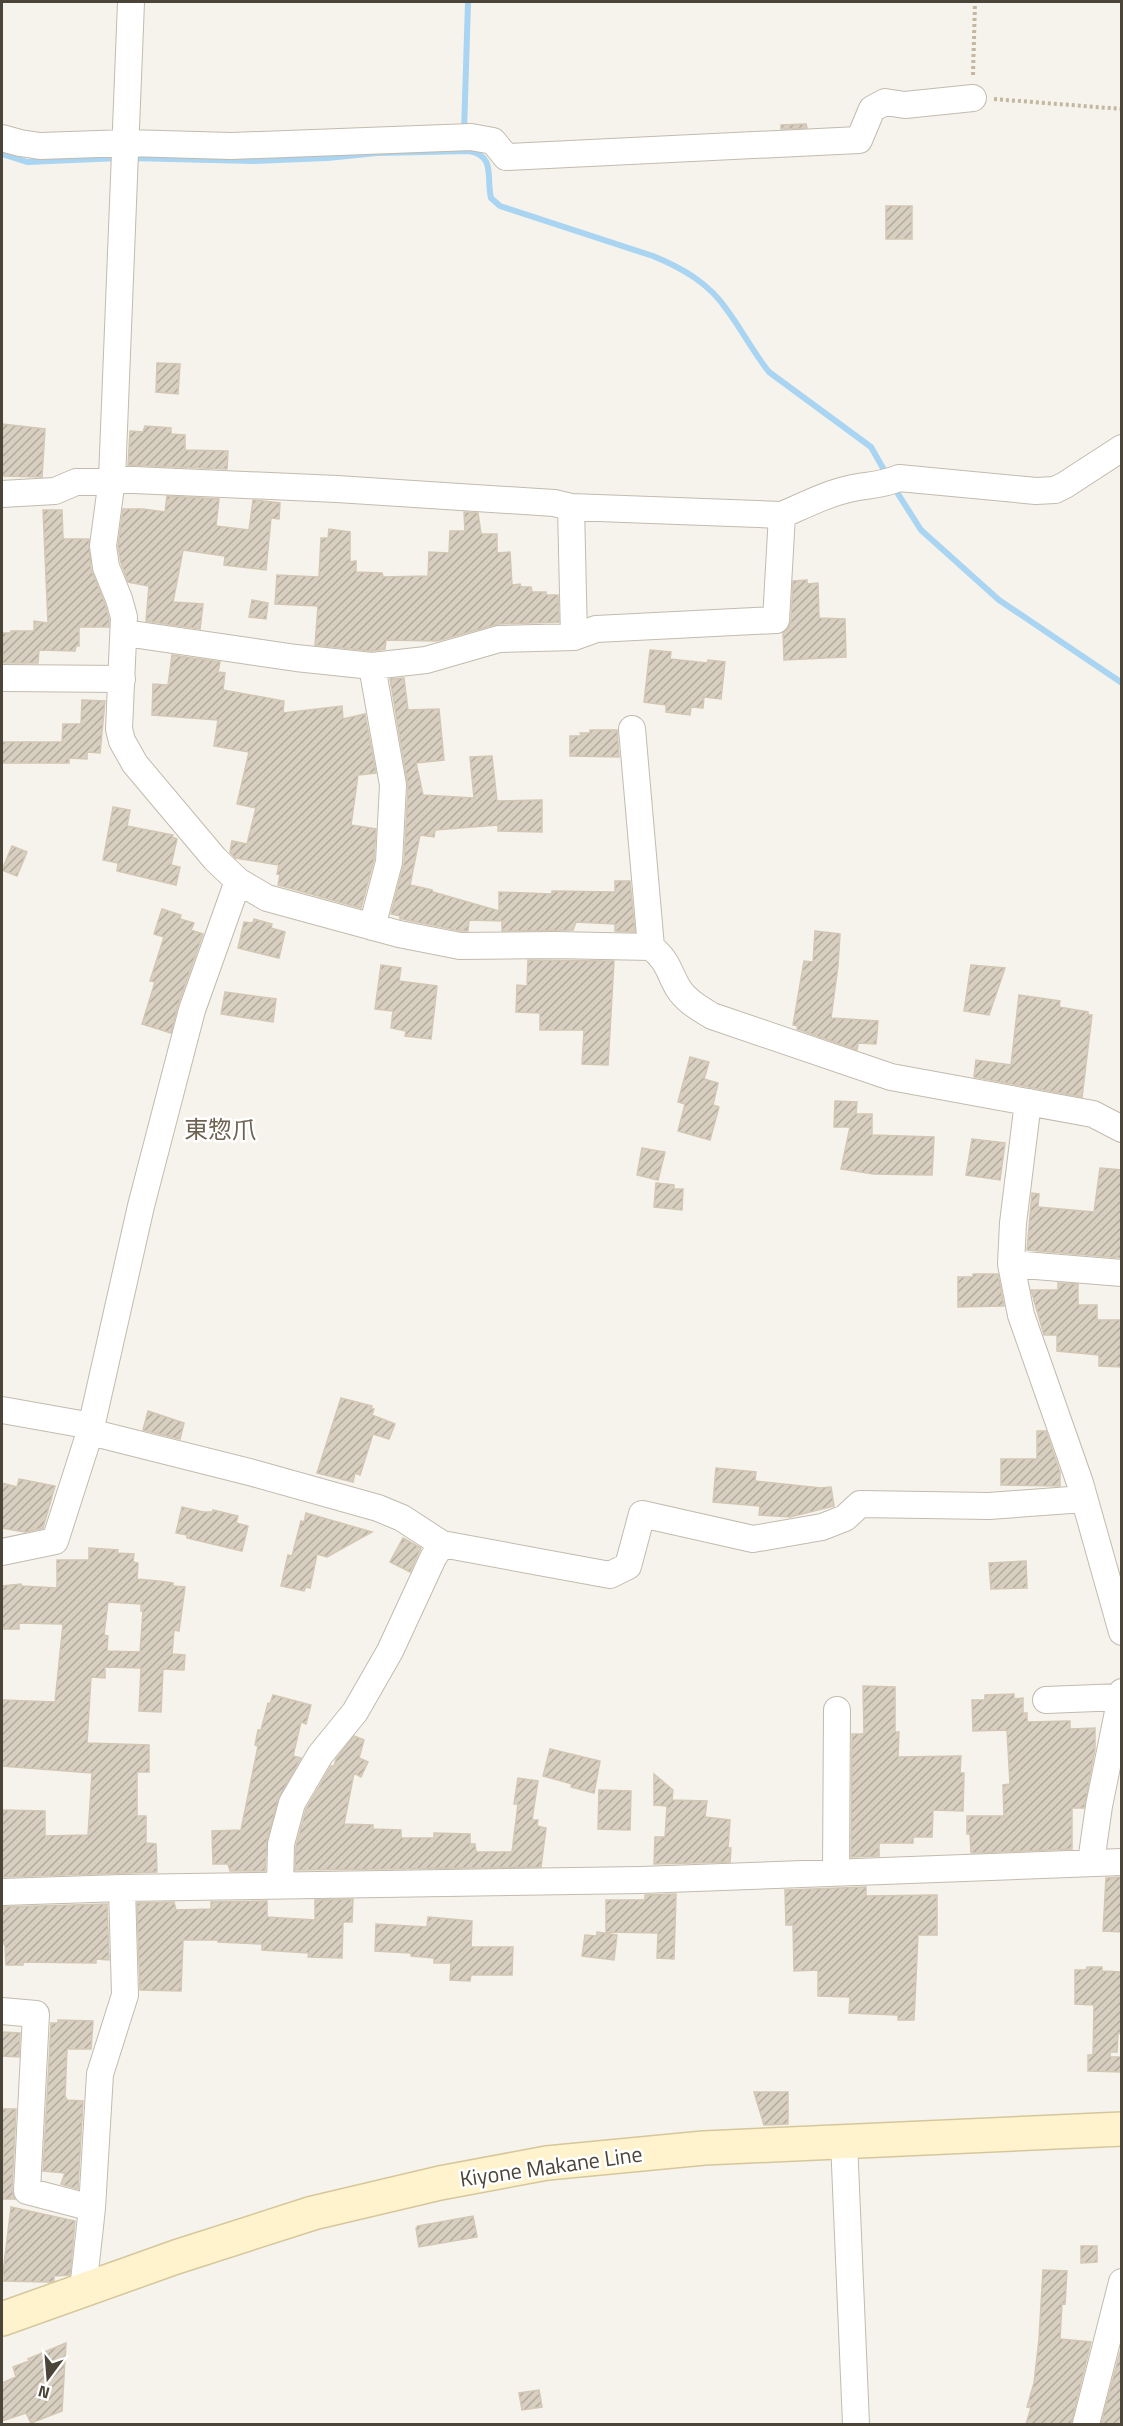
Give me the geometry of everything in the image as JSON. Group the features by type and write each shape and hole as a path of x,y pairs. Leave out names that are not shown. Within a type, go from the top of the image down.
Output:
{"main road":[{"name":"Kiyone Makane Line","path":"2,2319 267,2226 441,2183 547,2163 704,2148 1122,2129"}],"street":[{"path":"131,2 112,479 103,546 106,567 124,617 119,729 127,753 225,870 238,881 267,898 372,927 460,946 651,947 663,957 678,988 691,1004 712,1016 891,1077 1093,1114 1122,1129"},
{"path":"2,138 40,146 127,143 231,146 471,137 493,141 506,157 859,140 872,109 885,102 905,105 973,98"},
{"path":"2,494 55,491 76,482 98,482 112,479 337,489 554,503 571,507 782,515 823,496 853,488 883,485 899,478 1036,491 1055,490 1122,448"},
{"path":"571,507 574,637"},
{"path":"125,633 296,658 372,666 426,660 499,639 574,637 596,629 776,620 782,515"},
{"path":"372,666 393,785 389,862 372,927"},
{"path":"2,678 122,679"},
{"path":"632,729 651,947"},
{"path":"2,1552 55,1541 91,1429 141,1206 192,1010 238,881"},
{"path":"1028,1102 1012,1223 1011,1264 1021,1316 1084,1499 1122,1632"},
{"path":"1011,1264 1122,1273"},
{"path":"2,1410 91,1429 378,1508 402,1518 442,1544 610,1575 628,1566 642,1514 753,1539 822,1527 845,1518 860,1504 989,1506 1084,1499"},
{"path":"280,1885 281,1844 292,1803 320,1755 355,1712 390,1651 433,1557 442,1544"},
{"path":"1046,1700 1121,1694 1099,1806 1091,1862"},
{"path":"836,1872 837,1710"},
{"path":"2,1892 629,1880 1122,1862"},
{"path":"83,2290 92,2208 100,2074 125,1995 122,1888"},
{"path":"2,2011 36,2014 27,2191 92,2208"},
{"path":"844,2141 856,2424"},
{"path":"1086,2424 1122,2282"}],"path":[{"path":"975,2 973,98 1122,109"}],"building":[{"path":"806,124 807,128 781,129 781,125"},
{"path":"886,206 912,206 912,239 886,239"},
{"path":"157,363 180,364 178,394 156,392"},
{"path":"2,424 45,429 42,477 2,476"},
{"path":"145,426 171,428 171,434 185,435 185,450 228,451 227,469 128,465 130,431 143,432"},
{"path":"167,496 219,499 216,526 249,530 253,500 280,503 279,519 271,518 266,570 224,565 225,556 183,550 173,602 203,604 200,629 146,621 149,586 128,582 121,563 118,546 123,509 165,512"},
{"path":"43,510 62,510 63,539 89,539 91,569 105,604 109,627 79,627 79,646 76,646 75,651 39,650 38,663 3,663 2,633 34,631 34,621 48,623"},
{"path":"464,512 478,513 481,534 497,534 497,553 510,552 512,585 520,584 521,587 531,587 532,592 558,595 559,622 498,624 437,641 386,640 385,649 372,651 315,645 318,606 275,604 277,575 319,577 321,538 328,538 329,529 350,532 350,562 356,561 356,572 382,573 383,577 428,576 429,552 449,553 450,531 465,531"},
{"path":"807,580 807,584 818,583 819,618 845,619 846,657 784,660 783,633 791,621 793,581"},
{"path":"252,600 268,603 266,619 249,617"},
{"path":"650,650 671,652 670,659 707,663 708,660 725,662 721,699 704,697 703,708 691,707 690,715 666,712 666,705 644,702"},
{"path":"172,655 220,662 218,672 225,673 223,690 284,701 283,713 342,706 343,719 365,714 376,773 358,775 351,825 376,829 374,860 361,908 278,885 279,865 235,858 230,852 232,841 247,844 256,808 237,804 249,752 214,746 218,720 152,715 153,684 168,685"},
{"path":"404,678 408,710 439,709 444,760 416,763 423,795 474,798 470,757 492,756 497,801 542,800 542,832 498,831 498,825 435,830 434,837 420,835 410,885 499,911 499,892 552,894 552,891 615,892 615,881 630,881 635,932 615,931 615,924 576,922 573,930 502,931 502,921 469,920 468,931 461,931 400,919 400,916 391,914 404,863 408,786 390,679"},
{"path":"82,700 105,701 100,753 87,752 87,759 69,758 69,763 2,763 2,742 62,742 63,724 81,724"},
{"path":"590,730 617,730 619,757 570,756 570,736 582,736 580,733 590,733"},
{"path":"113,807 130,810 127,826 173,835 172,837 177,839 171,865 180,867 176,885 117,871 118,863 103,860"},
{"path":"12,846 27,852 17,876 2,870"},
{"path":"162,909 181,915 180,919 194,923 191,930 203,934 178,1005 171,1033 142,1024 155,982 150,981 164,937 154,934"},
{"path":"254,919 272,924 271,928 285,932 279,958 238,948 244,922 253,923"},
{"path":"815,931 840,934 831,1018 878,1021 876,1044 858,1043 857,1050 797,1029 798,1026 793,1025 804,961 813,962"},
{"path":"528,960 614,961 608,1065 582,1064 584,1030 540,1030 540,1013 516,1012 517,985 527,986"},
{"path":"381,965 401,968 399,981 437,986 431,1039 405,1036 406,1031 391,1028 393,1011 375,1009"},
{"path":"971,965 1005,968 989,1015 964,1011"},
{"path":"225,992 276,999 273,1022 221,1014"},
{"path":"1019,995 1060,1001 1059,1007 1088,1012 1088,1015 1092,1015 1082,1097 974,1077 976,1060 1011,1065"},
{"path":"690,1057 709,1062 704,1079 718,1083 713,1105 719,1107 710,1140 678,1131 685,1104 678,1102"},
{"path":"835,1101 857,1102 856,1114 872,1114 872,1135 934,1137 932,1175 874,1174 841,1169 850,1127 834,1127"},
{"path":"972,1139 1005,1143 1000,1180 966,1175"},
{"path":"642,1148 665,1152 658,1180 637,1175"},
{"path":"1100,1168 1122,1170 1122,1258 1027,1250 1032,1193 1039,1194 1038,1207 1094,1212"},
{"path":"656,1183 674,1185 674,1189 683,1189 682,1210 654,1207"},
{"path":"973,1274 998,1274 1004,1306 958,1307 958,1277 973,1277"},
{"path":"1058,1283 1078,1284 1078,1305 1097,1305 1097,1320 1122,1320 1122,1367 1099,1366 1099,1355 1057,1351 1057,1335 1044,1335 1031,1290 1058,1290"},
{"path":"341,1398 372,1406 371,1409 374,1409 372,1415 395,1424 389,1439 373,1434 360,1475 355,1473 353,1482 317,1473"},
{"path":"148,1411 184,1423 180,1439 143,1430"},
{"path":"1037,1431 1046,1431 1060,1472 1060,1486 1001,1485 1001,1459 1037,1459"},
{"path":"716,1468 756,1472 755,1481 831,1487 834,1506 790,1517 759,1515 760,1506 713,1502"},
{"path":"19,1479 55,1486 43,1528 25,1532 2,1528 2,1483 17,1487"},
{"path":"182,1507 203,1512 213,1512 213,1510 238,1516 236,1523 248,1526 242,1551 187,1538 187,1535 176,1533"},
{"path":"306,1513 372,1532 327,1557 317,1554 310,1588 306,1587 304,1591 281,1586 288,1555 292,1556 301,1521 304,1522"},
{"path":"403,1538 421,1548 410,1572 390,1562"},
{"path":"89,1548 118,1550 117,1553 134,1554 133,1562 138,1563 137,1579 173,1583 173,1586 185,1587 179,1631 174,1630 172,1654 185,1655 184,1670 163,1669 161,1712 139,1711 141,1668 105,1667 105,1678 91,1677 87,1743 149,1745 149,1772 137,1772 137,1816 146,1816 146,1843 156,1844 157,1872 2,1877 2,1810 45,1811 45,1836 88,1835 92,1773 2,1766 2,1700 55,1702 63,1624 19,1623 19,1629 2,1629 2,1586 21,1584 22,1586 57,1588 57,1560 89,1560","holes":["108,1602 141,1604 141,1611 143,1611 140,1652 107,1651 108,1636 104,1635"]},
{"path":"1026,1561 1027,1588 991,1589 989,1563"},
{"path":"863,1686 895,1687 895,1732 899,1732 898,1757 961,1756 960,1773 964,1773 963,1811 933,1810 932,1837 913,1837 913,1843 879,1843 879,1856 851,1857 852,1734 864,1734"},
{"path":"1014,1694 1014,1699 1023,1698 1023,1713 1027,1713 1027,1722 1070,1721 1070,1729 1095,1728 1095,1749 1084,1808 1072,1808 1072,1849 971,1853 970,1834 967,1834 967,1816 1004,1816 1003,1785 1010,1784 1007,1730 973,1731 972,1700 985,1700 985,1695"},
{"path":"273,1695 311,1705 306,1724 301,1722 293,1756 301,1758 278,1799 267,1840 265,1871 230,1871 228,1864 213,1864 212,1831 241,1830 258,1746 255,1745 258,1730 261,1730 268,1703 270,1704"},
{"path":"354,1736 364,1740 359,1758 368,1762 361,1777 354,1773 344,1824 373,1825 373,1829 401,1830 401,1838 434,1838 434,1833 470,1834 470,1844 475,1844 476,1852 512,1852 518,1804 514,1804 518,1778 538,1781 532,1820 538,1820 537,1826 546,1828 541,1867 295,1870 296,1846 306,1809 331,1766 334,1766 336,1759"},
{"path":"550,1749 600,1761 594,1793 543,1776"},
{"path":"654,1774 673,1790 672,1800 707,1801 705,1817 730,1820 728,1848 731,1848 730,1862 654,1864 655,1837 665,1837 667,1806 654,1805"},
{"path":"599,1790 631,1791 630,1830 598,1829"},
{"path":"1122,1877 1122,1932 1103,1931 1106,1878"},
{"path":"866,1887 866,1896 937,1895 937,1935 918,1935 914,2020 898,2020 898,2015 849,2013 850,1997 818,1996 818,1970 794,1971 793,1925 786,1925 785,1890"},
{"path":"676,1894 674,1959 657,1958 658,1933 606,1932 606,1900 645,1900 645,1895"},
{"path":"353,1899 352,1922 343,1922 342,1958 308,1957 309,1953 262,1950 262,1944 183,1940 181,1991 140,1990 137,1903 174,1902 176,1910 211,1909 211,1902 267,1901 267,1917 315,1920 315,1900"},
{"path":"107,1904 109,1960 96,1959 96,1963 23,1962 23,1965 6,1965 5,1944 2,1944 2,1907"},
{"path":"428,1917 472,1921 471,1947 513,1947 512,1975 471,1975 470,1981 450,1980 451,1963 434,1963 434,1958 411,1956 411,1953 375,1951 376,1924 427,1927"},
{"path":"597,1932 617,1935 614,1960 582,1956 585,1935 597,1936"},
{"path":"1087,1967 1102,1967 1102,1971 1122,1972 1122,2034 1118,2033 1117,2052 1110,2052 1110,2057 1122,2057 1122,2072 1088,2071 1088,2055 1093,2055 1094,2005 1075,2004 1075,1970 1086,1970"},
{"path":"58,2020 93,2021 91,2049 67,2049 65,2096 67,2100 83,2101 78,2189 61,2184 65,2173 43,2171 51,2023 58,2023"},
{"path":"2,2032 20,2033 19,2057 2,2056"},
{"path":"754,2092 788,2092 788,2124 764,2125"},
{"path":"2,2109 16,2109 12,2190 15,2199 2,2199 4,2133 2,2133"},
{"path":"11,2207 75,2221 70,2275 54,2276 54,2281 50,2282 2,2281"},
{"path":"473,2216 477,2237 419,2247 416,2228 418,2226"},
{"path":"1081,2246 1097,2246 1097,2262 1081,2263"},
{"path":"1043,2270 1067,2271 1060,2339 1091,2342 1071,2424 1026,2424 1031,2408 1027,2407 1034,2383 1039,2339"},
{"path":"66,2343 62,2411 31,2423 26,2413 2,2421 2,2383 16,2377 13,2367"},
{"path":"1120,2352 1122,2352 1122,2424 1101,2424"},
{"path":"539,2390 542,2407 522,2410 519,2393"}],"waterway":[{"path":"464,132 468,2"},
{"path":"130,158 253,161 377,153 469,151 477,154 487,163 491,198 500,206 653,256 684,271 703,284 720,300 769,372 871,447 888,477"},
{"path":"2,154 27,162 120,158"},
{"path":"893,486 921,530 999,600 1122,683"}],"district":[{"name":"東惣爪","path":"220,1130"}]}
